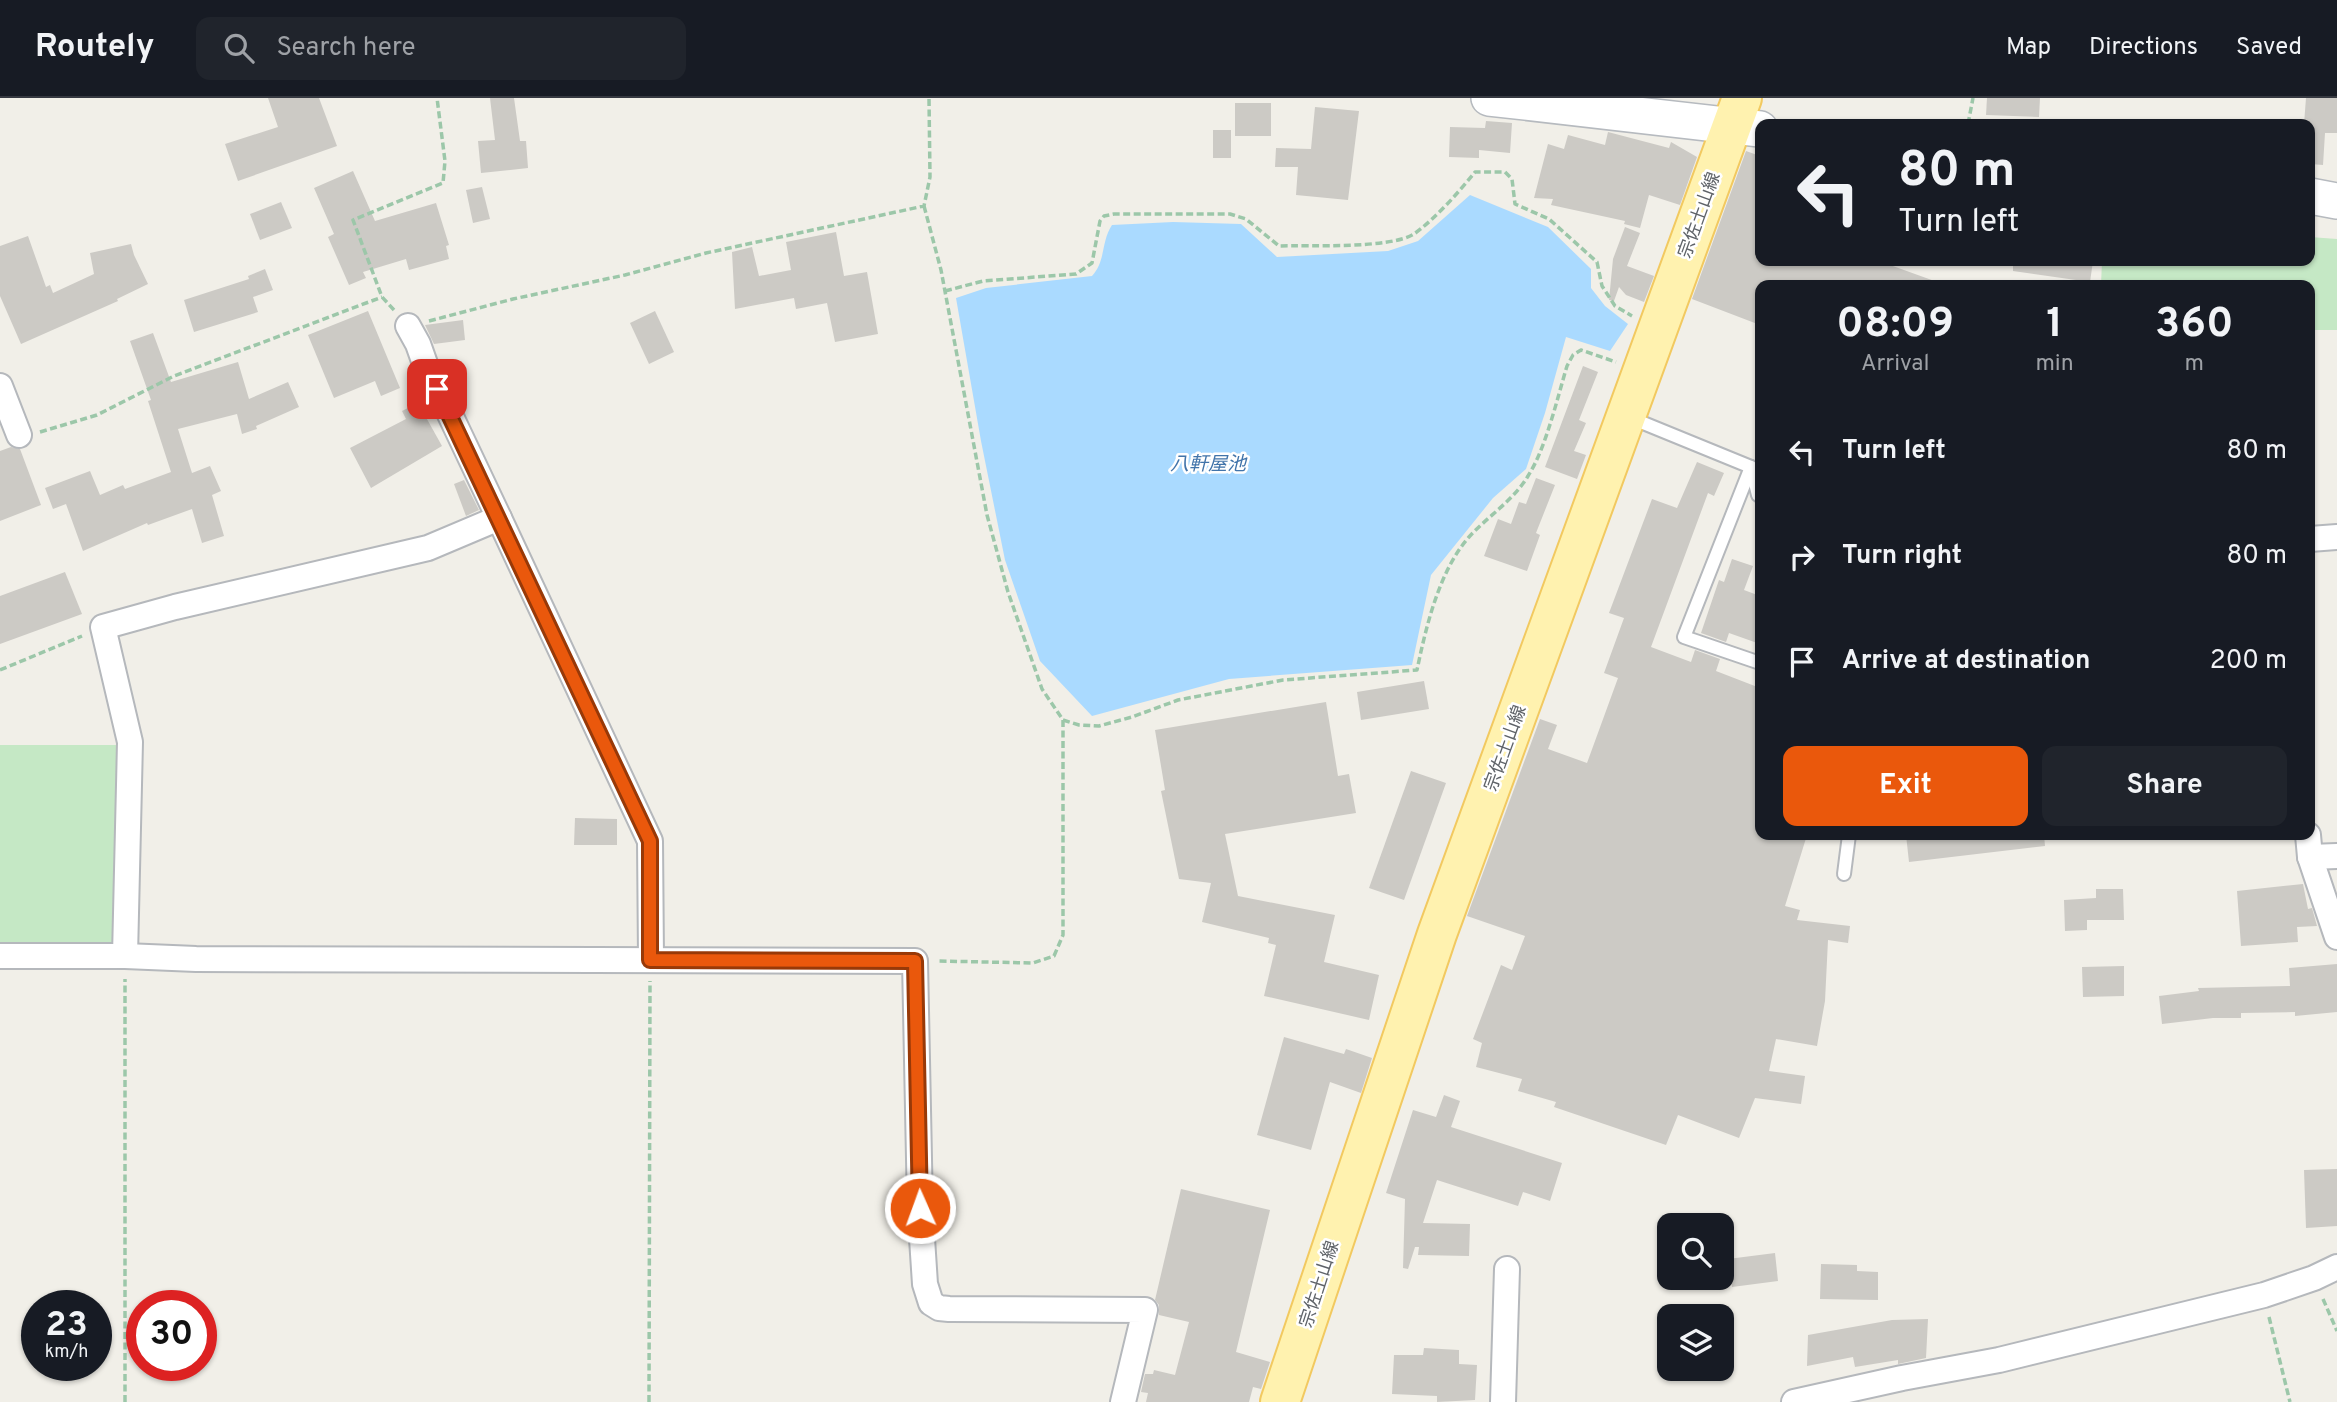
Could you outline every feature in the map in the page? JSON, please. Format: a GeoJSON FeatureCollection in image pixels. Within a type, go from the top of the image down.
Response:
{"type":"FeatureCollection","features":[{"type":"Feature","properties":{"kind":"main road"},"geometry":{"type":"LineString","coordinates":[[1489,98],[1745,118]]}},
{"type":"Feature","properties":{"kind":"main road","name":"宗佐土山線"},"geometry":{"type":"LineString","coordinates":[[1280,1402],[1437,934],[1627,417],[1745,118]]}},
{"type":"Feature","properties":{"kind":"main road"},"geometry":{"type":"LineString","coordinates":[[2315,197],[2337,201]]}},
{"type":"Feature","properties":{"kind":"street"},"geometry":{"type":"LineString","coordinates":[[408,326],[650,841],[650,960]]}},
{"type":"Feature","properties":{"kind":"street"},"geometry":{"type":"LineString","coordinates":[[0,386],[19,435]]}},
{"type":"Feature","properties":{"kind":"street"},"geometry":{"type":"LineString","coordinates":[[125,956],[130,742],[103,627],[175,607],[428,548],[499,519]]}},
{"type":"Feature","properties":{"kind":"street"},"geometry":{"type":"LineString","coordinates":[[2315,539],[2337,537]]}},
{"type":"Feature","properties":{"kind":"street"},"geometry":{"type":"LineString","coordinates":[[2309,846],[2337,856]]}},
{"type":"Feature","properties":{"kind":"street"},"geometry":{"type":"LineString","coordinates":[[2309,846],[2337,937]]}},
{"type":"Feature","properties":{"kind":"street"},"geometry":{"type":"LineString","coordinates":[[0,956],[915,961],[920,1208],[925,1284],[930,1303],[949,1309],[1144,1310],[1123,1402]]}},
{"type":"Feature","properties":{"kind":"street"},"geometry":{"type":"LineString","coordinates":[[1794,1402],[1999,1360],[2264,1295],[2337,1267]]}},
{"type":"Feature","properties":{"kind":"street"},"geometry":{"type":"LineString","coordinates":[[1503,1402],[1507,1269]]}},
{"type":"Feature","properties":{"kind":"lane"},"geometry":{"type":"LineString","coordinates":[[1627,417],[1751,467]]}},
{"type":"Feature","properties":{"kind":"lane"},"geometry":{"type":"LineString","coordinates":[[1751,467],[1755,483]]}},
{"type":"Feature","properties":{"kind":"lane"},"geometry":{"type":"LineString","coordinates":[[1751,467],[1684,637],[1755,661]]}},
{"type":"Feature","properties":{"kind":"lane"},"geometry":{"type":"LineString","coordinates":[[1844,874],[1848,840]]}},
{"type":"Feature","properties":{"kind":"path"},"geometry":{"type":"LineString","coordinates":[[437,98],[445,161],[443,183],[353,220],[382,296],[408,326],[706,253],[924,206]]}},
{"type":"Feature","properties":{"kind":"path"},"geometry":{"type":"LineString","coordinates":[[915,961],[1033,963],[1054,956],[1063,935],[1063,720],[1042,689],[1008,592],[987,515],[945,291],[924,206],[930,177],[929,98]]}},
{"type":"Feature","properties":{"kind":"path"},"geometry":{"type":"LineString","coordinates":[[1969,119],[1973,98]]}},
{"type":"Feature","properties":{"kind":"path"},"geometry":{"type":"LineString","coordinates":[[945,291],[983,281],[1076,274],[1092,263],[1100,221],[1104,216],[1114,214],[1230,214],[1246,219],[1262,229],[1279,246],[1390,242],[1413,234],[1461,191],[1475,172],[1505,172],[1512,179],[1515,204],[1549,219],[1597,262],[1602,286],[1615,306],[1631,315],[1632,323]]}},
{"type":"Feature","properties":{"kind":"path"},"geometry":{"type":"LineString","coordinates":[[19,435],[46,431],[97,415],[174,376],[382,296]]}},
{"type":"Feature","properties":{"kind":"path"},"geometry":{"type":"LineString","coordinates":[[1063,720],[1079,725],[1099,726],[1132,718],[1178,700],[1283,680],[1417,670],[1436,598],[1454,558],[1469,537],[1506,503],[1528,476],[1539,454],[1567,366],[1573,355],[1581,350],[1622,364]]}},
{"type":"Feature","properties":{"kind":"path"},"geometry":{"type":"LineString","coordinates":[[0,670],[103,627]]}},
{"type":"Feature","properties":{"kind":"path"},"geometry":{"type":"LineString","coordinates":[[125,956],[125,1402]]}},
{"type":"Feature","properties":{"kind":"path"},"geometry":{"type":"LineString","coordinates":[[649,1402],[650,960]]}},
{"type":"Feature","properties":{"kind":"path"},"geometry":{"type":"LineString","coordinates":[[2314,1278],[2337,1331]]}},
{"type":"Feature","properties":{"kind":"path"},"geometry":{"type":"LineString","coordinates":[[2264,1295],[2290,1402]]}},
{"type":"Feature","properties":{"kind":"green space"},"geometry":{"type":"Polygon","coordinates":[[[2315,237],[2337,239],[2337,330],[2315,330],[2315,280],[2101,280],[2102,266],[2315,266],[2315,237]]]}},
{"type":"Feature","properties":{"kind":"green space"},"geometry":{"type":"Polygon","coordinates":[[[0,745],[121,745],[119,939],[109,949],[0,947],[0,745]]]}},
{"type":"Feature","properties":{"kind":"water","name":"八軒屋池"},"geometry":{"type":"Polygon","coordinates":[[[1470,195],[1548,227],[1591,269],[1591,288],[1605,306],[1628,324],[1610,351],[1566,337],[1526,469],[1493,498],[1431,575],[1412,665],[1229,679],[1092,716],[1040,661],[1005,560],[956,298],[986,288],[1092,276],[1099,264],[1112,225],[1173,222],[1241,224],[1277,257],[1388,251],[1418,241],[1470,195]]]}},
{"type":"Feature","properties":{"kind":"building"},"geometry":{"type":"Polygon","coordinates":[[[268,98],[319,98],[337,146],[238,181],[225,144],[278,127],[268,98]]]}},
{"type":"Feature","properties":{"kind":"building"},"geometry":{"type":"Polygon","coordinates":[[[490,98],[514,98],[520,141],[526,141],[528,168],[481,173],[478,141],[495,140],[490,98]]]}},
{"type":"Feature","properties":{"kind":"building"},"geometry":{"type":"Polygon","coordinates":[[[1987,98],[2040,98],[2039,117],[1986,115],[1987,98]]]}},
{"type":"Feature","properties":{"kind":"building"},"geometry":{"type":"Polygon","coordinates":[[[2306,98],[2337,98],[2337,133],[2325,133],[2323,165],[2315,164],[2315,119],[2304,119],[2306,98]]]}},
{"type":"Feature","properties":{"kind":"building"},"geometry":{"type":"Polygon","coordinates":[[[1235,103],[1271,103],[1271,136],[1235,136],[1235,103]]]}},
{"type":"Feature","properties":{"kind":"building"},"geometry":{"type":"Polygon","coordinates":[[[1315,107],[1359,111],[1348,200],[1296,195],[1298,167],[1275,167],[1276,148],[1311,149],[1315,107]]]}},
{"type":"Feature","properties":{"kind":"building"},"geometry":{"type":"Polygon","coordinates":[[[1486,121],[1512,123],[1510,153],[1479,150],[1479,158],[1449,157],[1450,127],[1485,128],[1486,121]]]}},
{"type":"Feature","properties":{"kind":"building"},"geometry":{"type":"Polygon","coordinates":[[[1213,130],[1231,130],[1231,158],[1213,158],[1213,130]]]}},
{"type":"Feature","properties":{"kind":"building"},"geometry":{"type":"Polygon","coordinates":[[[1608,132],[1669,148],[1671,142],[1697,157],[1680,205],[1649,195],[1640,228],[1624,224],[1625,221],[1551,205],[1553,199],[1534,198],[1548,144],[1564,149],[1568,135],[1605,145],[1608,132]]]}},
{"type":"Feature","properties":{"kind":"building"},"geometry":{"type":"Polygon","coordinates":[[[1746,151],[1755,154],[1755,266],[1893,266],[1932,280],[1755,280],[1755,323],[1692,299],[1746,151]]]}},
{"type":"Feature","properties":{"kind":"building"},"geometry":{"type":"Polygon","coordinates":[[[353,171],[375,221],[436,203],[449,245],[446,246],[449,259],[409,270],[406,259],[363,272],[366,278],[349,285],[328,237],[334,234],[314,188],[353,171]]]}},
{"type":"Feature","properties":{"kind":"building"},"geometry":{"type":"Polygon","coordinates":[[[482,187],[490,219],[473,223],[466,190],[482,187]]]}},
{"type":"Feature","properties":{"kind":"building"},"geometry":{"type":"Polygon","coordinates":[[[281,202],[292,228],[260,240],[250,214],[281,202]]]}},
{"type":"Feature","properties":{"kind":"building"},"geometry":{"type":"Polygon","coordinates":[[[1625,227],[1640,233],[1627,266],[1654,276],[1644,302],[1626,295],[1619,287],[1614,301],[1609,300],[1613,259],[1625,227]]]}},
{"type":"Feature","properties":{"kind":"building"},"geometry":{"type":"Polygon","coordinates":[[[836,232],[844,276],[867,272],[878,334],[835,342],[827,303],[796,309],[794,298],[735,309],[732,252],[752,247],[759,276],[791,270],[786,242],[836,232]]]}},
{"type":"Feature","properties":{"kind":"building"},"geometry":{"type":"Polygon","coordinates":[[[28,236],[46,287],[50,285],[53,293],[94,274],[90,253],[131,244],[148,284],[117,299],[118,301],[21,344],[0,296],[0,246],[28,236]]]}},
{"type":"Feature","properties":{"kind":"building"},"geometry":{"type":"Polygon","coordinates":[[[2013,266],[2092,266],[2090,280],[2013,271],[2013,266]]]}},
{"type":"Feature","properties":{"kind":"building"},"geometry":{"type":"Polygon","coordinates":[[[265,269],[273,290],[253,297],[258,312],[194,332],[184,300],[249,279],[248,276],[265,269]]]}},
{"type":"Feature","properties":{"kind":"building"},"geometry":{"type":"Polygon","coordinates":[[[368,311],[400,388],[381,396],[375,381],[334,398],[308,335],[368,311]]]}},
{"type":"Feature","properties":{"kind":"building"},"geometry":{"type":"Polygon","coordinates":[[[655,311],[674,352],[649,364],[630,323],[655,311]]]}},
{"type":"Feature","properties":{"kind":"building"},"geometry":{"type":"Polygon","coordinates":[[[463,320],[465,340],[434,344],[425,325],[463,320]]]}},
{"type":"Feature","properties":{"kind":"building"},"geometry":{"type":"Polygon","coordinates":[[[153,333],[171,382],[238,362],[249,399],[288,382],[299,407],[242,434],[237,414],[178,429],[192,473],[210,466],[221,491],[212,495],[224,536],[202,543],[192,509],[148,525],[147,523],[83,551],[66,504],[53,509],[45,488],[90,471],[100,495],[123,485],[125,489],[171,472],[148,401],[151,400],[130,341],[153,333]]]}},
{"type":"Feature","properties":{"kind":"building"},"geometry":{"type":"Polygon","coordinates":[[[1583,366],[1598,372],[1579,420],[1586,423],[1574,451],[1586,455],[1577,479],[1545,467],[1583,366]]]}},
{"type":"Feature","properties":{"kind":"building"},"geometry":{"type":"Polygon","coordinates":[[[418,403],[442,446],[371,488],[350,448],[406,419],[402,411],[418,403]]]}},
{"type":"Feature","properties":{"kind":"building"},"geometry":{"type":"Polygon","coordinates":[[[11,447],[20,449],[41,505],[0,521],[0,451],[11,447]]]}},
{"type":"Feature","properties":{"kind":"building"},"geometry":{"type":"Polygon","coordinates":[[[1697,462],[1724,473],[1714,496],[1708,493],[1651,647],[1691,662],[1695,650],[1720,659],[1716,671],[1755,686],[1755,840],[1805,840],[1785,906],[1800,910],[1797,920],[1850,926],[1848,943],[1828,940],[1825,1001],[1817,1046],[1776,1039],[1769,1071],[1805,1076],[1801,1104],[1755,1098],[1739,1138],[1678,1115],[1666,1145],[1554,1107],[1556,1102],[1518,1091],[1522,1079],[1476,1067],[1482,1043],[1473,1039],[1501,965],[1512,970],[1525,936],[1467,916],[1540,719],[1557,725],[1548,749],[1587,763],[1618,678],[1604,673],[1624,618],[1609,613],[1652,499],[1677,508],[1697,462]]]}},
{"type":"Feature","properties":{"kind":"building"},"geometry":{"type":"Polygon","coordinates":[[[1536,478],[1555,485],[1536,533],[1540,535],[1527,571],[1484,556],[1498,519],[1511,524],[1519,502],[1526,504],[1536,478]]]}},
{"type":"Feature","properties":{"kind":"building"},"geometry":{"type":"Polygon","coordinates":[[[464,480],[479,510],[466,516],[454,484],[464,480]]]}},
{"type":"Feature","properties":{"kind":"building"},"geometry":{"type":"Polygon","coordinates":[[[1732,559],[1753,566],[1744,590],[1755,594],[1755,642],[1729,633],[1726,642],[1701,633],[1719,580],[1724,582],[1732,559]]]}},
{"type":"Feature","properties":{"kind":"building"},"geometry":{"type":"Polygon","coordinates":[[[65,572],[82,614],[0,644],[0,596],[65,572]]]}},
{"type":"Feature","properties":{"kind":"building"},"geometry":{"type":"Polygon","coordinates":[[[1424,681],[1429,709],[1361,720],[1357,692],[1424,681]]]}},
{"type":"Feature","properties":{"kind":"building"},"geometry":{"type":"Polygon","coordinates":[[[1326,702],[1338,776],[1349,774],[1356,813],[1225,834],[1238,896],[1335,915],[1324,962],[1379,975],[1369,1020],[1264,996],[1276,945],[1268,943],[1269,938],[1202,922],[1211,883],[1179,879],[1161,791],[1165,790],[1155,730],[1326,702]]]}},
{"type":"Feature","properties":{"kind":"building"},"geometry":{"type":"Polygon","coordinates":[[[1411,771],[1446,783],[1404,900],[1369,888],[1411,771]]]}},
{"type":"Feature","properties":{"kind":"building"},"geometry":{"type":"Polygon","coordinates":[[[575,818],[617,819],[617,845],[574,845],[575,818]]]}},
{"type":"Feature","properties":{"kind":"building"},"geometry":{"type":"Polygon","coordinates":[[[1907,840],[2044,840],[2045,846],[1909,862],[1907,840]]]}},
{"type":"Feature","properties":{"kind":"building"},"geometry":{"type":"Polygon","coordinates":[[[2303,884],[2308,909],[2312,908],[2317,926],[2297,927],[2298,942],[2241,946],[2237,891],[2303,884]]]}},
{"type":"Feature","properties":{"kind":"building"},"geometry":{"type":"Polygon","coordinates":[[[2096,889],[2123,889],[2124,920],[2087,920],[2087,930],[2065,931],[2064,900],[2096,898],[2096,889]]]}},
{"type":"Feature","properties":{"kind":"building"},"geometry":{"type":"Polygon","coordinates":[[[2337,964],[2337,1012],[2295,1016],[2295,1012],[2241,1013],[2241,1018],[2213,1018],[2162,1024],[2159,996],[2199,991],[2198,988],[2290,986],[2289,968],[2337,964]]]}},
{"type":"Feature","properties":{"kind":"building"},"geometry":{"type":"Polygon","coordinates":[[[2124,966],[2124,996],[2083,997],[2082,967],[2124,966]]]}},
{"type":"Feature","properties":{"kind":"building"},"geometry":{"type":"Polygon","coordinates":[[[1284,1037],[1344,1054],[1346,1049],[1372,1058],[1361,1093],[1330,1082],[1311,1150],[1257,1135],[1284,1037]]]}},
{"type":"Feature","properties":{"kind":"building"},"geometry":{"type":"Polygon","coordinates":[[[1444,1095],[1460,1101],[1451,1127],[1562,1163],[1550,1201],[1523,1192],[1518,1206],[1437,1180],[1423,1223],[1470,1224],[1469,1256],[1418,1255],[1419,1247],[1415,1247],[1408,1269],[1403,1268],[1405,1199],[1386,1193],[1413,1110],[1436,1117],[1444,1095]]]}},
{"type":"Feature","properties":{"kind":"building"},"geometry":{"type":"Polygon","coordinates":[[[2337,1169],[2337,1226],[2306,1228],[2304,1170],[2337,1169]]]}},
{"type":"Feature","properties":{"kind":"building"},"geometry":{"type":"Polygon","coordinates":[[[1181,1189],[1270,1210],[1236,1352],[1270,1362],[1261,1389],[1253,1387],[1249,1402],[1146,1402],[1148,1393],[1141,1392],[1145,1374],[1153,1374],[1154,1370],[1175,1375],[1189,1322],[1159,1315],[1159,1305],[1155,1300],[1181,1189]]]}},
{"type":"Feature","properties":{"kind":"building"},"geometry":{"type":"Polygon","coordinates":[[[1775,1253],[1778,1281],[1734,1287],[1734,1258],[1775,1253]]]}},
{"type":"Feature","properties":{"kind":"building"},"geometry":{"type":"Polygon","coordinates":[[[1821,1264],[1857,1265],[1857,1271],[1878,1272],[1878,1300],[1820,1299],[1821,1264]]]}},
{"type":"Feature","properties":{"kind":"building"},"geometry":{"type":"Polygon","coordinates":[[[1928,1319],[1926,1358],[1898,1364],[1898,1360],[1855,1367],[1853,1357],[1807,1366],[1808,1335],[1892,1320],[1928,1319]]]}},
{"type":"Feature","properties":{"kind":"building"},"geometry":{"type":"Polygon","coordinates":[[[1424,1348],[1459,1350],[1459,1364],[1477,1365],[1475,1400],[1437,1402],[1437,1396],[1392,1394],[1394,1355],[1423,1355],[1424,1348]]]}},
{"type":"Feature","properties":{"kind":"route"},"geometry":{"type":"LineString","coordinates":[[437,389],[650,841],[650,960],[915,961],[920,1208]]}}]}
